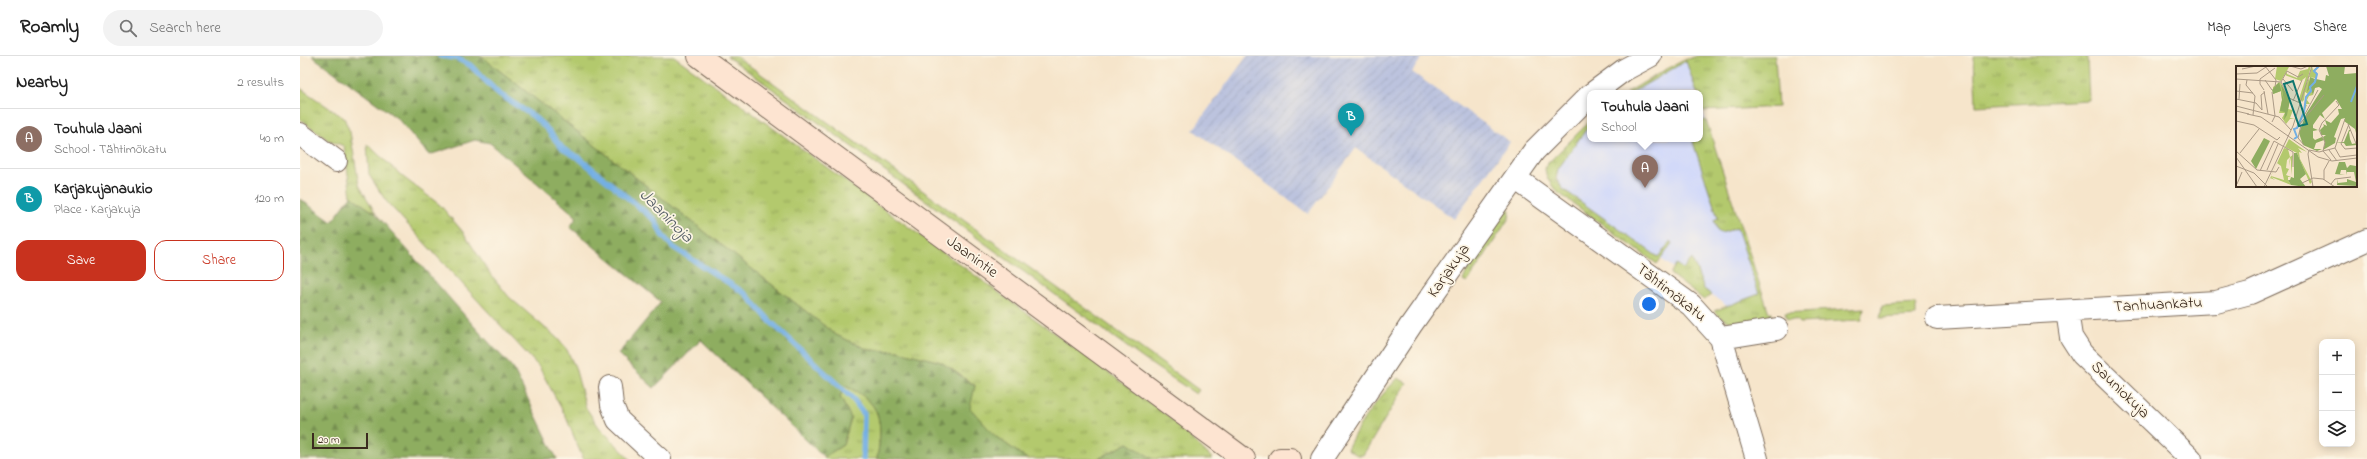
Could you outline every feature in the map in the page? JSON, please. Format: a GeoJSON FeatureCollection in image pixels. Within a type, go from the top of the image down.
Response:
{"type":"FeatureCollection","features":[{"type":"Feature","properties":{"kind":"main road","name":"Jaanintie"},"geometry":{"type":"LineString","coordinates":[[700,56],[1244,459]]}},
{"type":"Feature","properties":{"kind":"main road"},"geometry":{"type":"LineString","coordinates":[[1280,459],[1290,459]]}},
{"type":"Feature","properties":{"kind":"street"},"geometry":{"type":"LineString","coordinates":[[1597,90],[1624,70],[1650,56]]}},
{"type":"Feature","properties":{"kind":"street","name":"Karjakuja"},"geometry":{"type":"LineString","coordinates":[[1322,459],[1411,325],[1534,151],[1587,98]]}},
{"type":"Feature","properties":{"kind":"street"},"geometry":{"type":"LineString","coordinates":[[300,134],[336,161]]}},
{"type":"Feature","properties":{"kind":"street","name":"Tähtimökatu"},"geometry":{"type":"LineString","coordinates":[[1515,178],[1691,305],[1721,338],[1757,459]]}},
{"type":"Feature","properties":{"kind":"street","name":"Tanhuankatu"},"geometry":{"type":"LineString","coordinates":[[1937,318],[2200,303],[2232,299],[2265,287],[2364,245]]}},
{"type":"Feature","properties":{"kind":"street","name":"Sauniokuja"},"geometry":{"type":"LineString","coordinates":[[2067,311],[2071,337],[2082,354],[2191,459]]}},
{"type":"Feature","properties":{"kind":"street"},"geometry":{"type":"LineString","coordinates":[[1721,338],[1777,329]]}},
{"type":"Feature","properties":{"kind":"street"},"geometry":{"type":"LineString","coordinates":[[610,387],[612,405],[618,420],[660,459]]}},
{"type":"Feature","properties":{"kind":"shaded area"},"geometry":{"type":"Polygon","coordinates":[[[1247,56],[1423,56],[1412,72],[1510,142],[1454,219],[1356,148],[1308,214],[1193,130],[1247,56]]]}},
{"type":"Feature","properties":{"kind":"shaded area"},"geometry":{"type":"Polygon","coordinates":[[[1686,61],[1696,90],[1636,90],[1686,61]]]}},
{"type":"Feature","properties":{"kind":"shaded area"},"geometry":{"type":"Polygon","coordinates":[[[1703,112],[1769,314],[1734,311],[1563,189],[1557,182],[1558,169],[1587,128],[1587,142],[1703,142],[1703,112]]]}},
{"type":"Feature","properties":{"kind":"green space"},"geometry":{"type":"Polygon","coordinates":[[[312,56],[481,56],[836,335],[869,350],[898,351],[941,362],[975,386],[970,408],[995,436],[1027,459],[877,459],[880,435],[878,415],[867,399],[858,392],[845,386],[840,397],[851,418],[843,445],[824,457],[701,340],[654,388],[618,354],[661,302],[570,227],[577,217],[490,143],[475,140],[429,155],[398,119],[312,56]]]}},
{"type":"Feature","properties":{"kind":"green space"},"geometry":{"type":"Polygon","coordinates":[[[481,56],[674,56],[1168,416],[1213,459],[1153,459],[1128,443],[1098,459],[1027,459],[995,436],[969,408],[975,385],[941,362],[898,351],[869,350],[836,335],[481,56]]]}},
{"type":"Feature","properties":{"kind":"green space"},"geometry":{"type":"Polygon","coordinates":[[[727,56],[736,56],[1199,390],[1196,394],[1145,360],[727,56]]]}},
{"type":"Feature","properties":{"kind":"green space"},"geometry":{"type":"Polygon","coordinates":[[[1698,56],[1775,56],[1778,107],[1703,111],[1703,90],[1696,90],[1686,61],[1636,90],[1631,90],[1684,60],[1698,56]]]}},
{"type":"Feature","properties":{"kind":"green space"},"geometry":{"type":"Polygon","coordinates":[[[1974,56],[2087,56],[2089,100],[1976,106],[1974,56]]]}},
{"type":"Feature","properties":{"kind":"green space"},"geometry":{"type":"Polygon","coordinates":[[[300,88],[344,118],[350,132],[359,185],[376,214],[351,196],[344,146],[328,140],[300,119],[300,88]]]}},
{"type":"Feature","properties":{"kind":"green space"},"geometry":{"type":"Polygon","coordinates":[[[1703,120],[1706,120],[1769,313],[1772,313],[1770,320],[1747,323],[1727,321],[1714,311],[1759,294],[1737,228],[1721,233],[1718,232],[1714,220],[1718,218],[1693,142],[1703,142],[1703,120]]]}},
{"type":"Feature","properties":{"kind":"green space"},"geometry":{"type":"Polygon","coordinates":[[[1587,124],[1587,128],[1558,169],[1556,179],[1563,189],[1658,257],[1671,241],[1673,243],[1657,264],[1556,191],[1547,178],[1545,169],[1547,164],[1587,124]]]}},
{"type":"Feature","properties":{"kind":"green space"},"geometry":{"type":"Polygon","coordinates":[[[367,144],[403,177],[440,205],[463,232],[489,272],[509,297],[557,338],[567,350],[575,367],[586,408],[599,427],[630,459],[583,459],[566,417],[539,367],[386,201],[369,175],[367,144]]]}},
{"type":"Feature","properties":{"kind":"green space"},"geometry":{"type":"Polygon","coordinates":[[[351,196],[376,214],[480,333],[513,368],[557,459],[300,459],[300,199],[332,222],[351,196]]]}},
{"type":"Feature","properties":{"kind":"green space"},"geometry":{"type":"Polygon","coordinates":[[[1506,206],[1510,211],[1509,218],[1467,283],[1463,281],[1474,251],[1506,206]]]}},
{"type":"Feature","properties":{"kind":"green space"},"geometry":{"type":"Polygon","coordinates":[[[1692,259],[1704,289],[1712,295],[1704,300],[1670,274],[1676,264],[1683,269],[1692,259]]]}},
{"type":"Feature","properties":{"kind":"green space"},"geometry":{"type":"Polygon","coordinates":[[[1916,304],[1916,316],[1880,318],[1882,306],[1916,304]]]}},
{"type":"Feature","properties":{"kind":"green space"},"geometry":{"type":"Polygon","coordinates":[[[1864,308],[1862,320],[1799,323],[1797,320],[1787,319],[1785,313],[1864,308]]]}},
{"type":"Feature","properties":{"kind":"green space"},"geometry":{"type":"Polygon","coordinates":[[[1398,378],[1407,383],[1363,455],[1357,455],[1347,449],[1358,428],[1370,411],[1382,395],[1398,378]]]}},
{"type":"Feature","properties":{"kind":"green space"},"geometry":{"type":"Polygon","coordinates":[[[845,386],[858,392],[867,399],[878,415],[880,434],[877,459],[825,459],[824,457],[843,445],[851,418],[840,397],[845,386]]]}},
{"type":"Feature","properties":{"kind":"green space"},"geometry":{"type":"Polygon","coordinates":[[[1128,443],[1153,459],[1098,459],[1128,443]]]}},
{"type":"Feature","properties":{"kind":"waterway","name":"Jaaninoja"},"geometry":{"type":"LineString","coordinates":[[440,56],[456,58],[470,65],[498,93],[533,116],[546,128],[563,149],[579,158],[655,220],[662,235],[673,247],[746,294],[770,321],[853,399],[864,414],[863,459]]}},
{"type":"Feature","properties":{"kind":"place","name":"Karjakujanaukio"},"geometry":{"type":"Point","coordinates":[1351,136]}},
{"type":"Feature","properties":{"kind":"place","name":"Touhula Jaani"},"geometry":{"type":"Point","coordinates":[1645,188]}}]}
